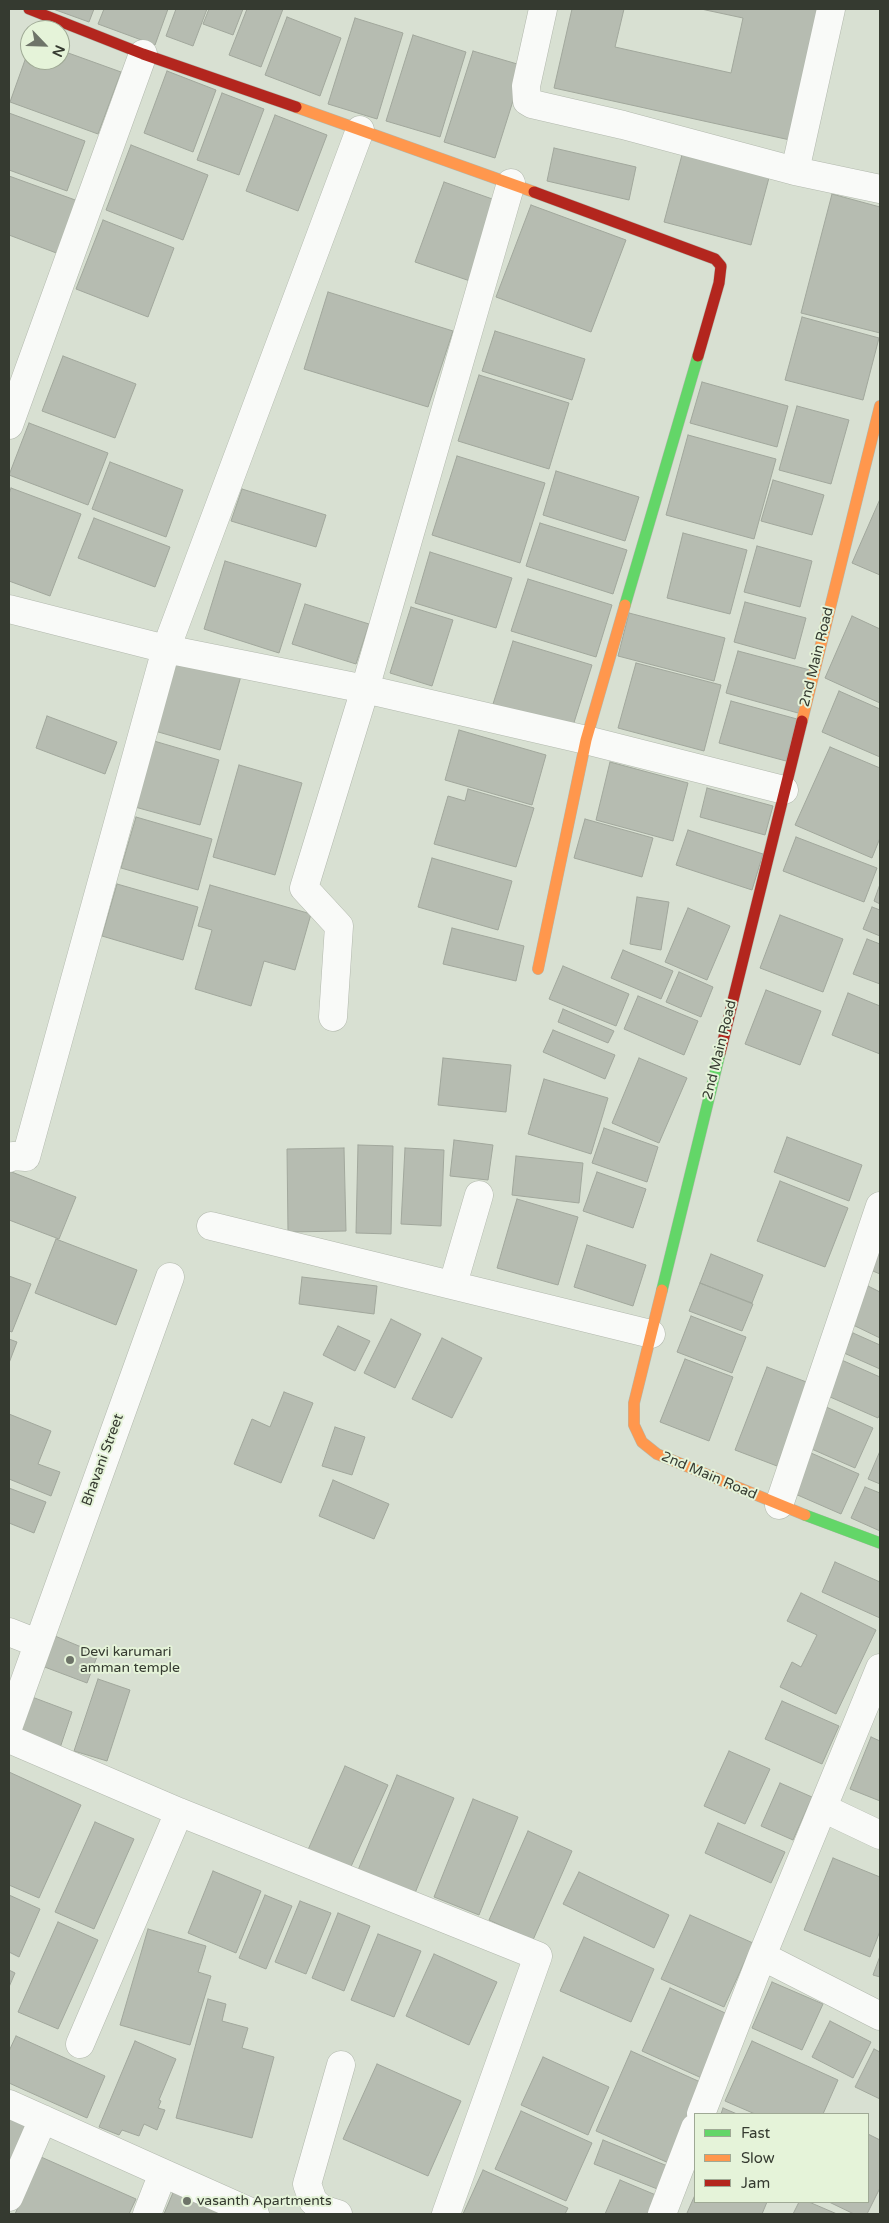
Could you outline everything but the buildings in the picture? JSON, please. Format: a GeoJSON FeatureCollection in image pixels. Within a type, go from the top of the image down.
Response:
{"type":"FeatureCollection","features":[{"type":"Feature","properties":{"kind":"street"},"geometry":{"type":"LineString","coordinates":[[29,9],[143,54],[511,184],[715,259],[721,266],[719,283],[586,740],[538,970]]}},
{"type":"Feature","properties":{"kind":"street"},"geometry":{"type":"LineString","coordinates":[[543,9],[526,86],[527,101],[543,107],[623,125],[795,171],[880,189]]}},
{"type":"Feature","properties":{"kind":"street"},"geometry":{"type":"LineString","coordinates":[[795,171],[831,9]]}},
{"type":"Feature","properties":{"kind":"street"},"geometry":{"type":"LineString","coordinates":[[9,426],[143,54]]}},
{"type":"Feature","properties":{"kind":"street"},"geometry":{"type":"LineString","coordinates":[[9,1158],[13,1156],[26,1157],[166,649],[360,130]]}},
{"type":"Feature","properties":{"kind":"street"},"geometry":{"type":"LineString","coordinates":[[333,1017],[339,926],[304,888],[365,689],[511,184]]}},
{"type":"Feature","properties":{"kind":"street","name":"2nd Main Road"},"geometry":{"type":"LineString","coordinates":[[880,406],[634,1404],[634,1424],[642,1442],[657,1454],[779,1505],[880,1543]]}},
{"type":"Feature","properties":{"kind":"street"},"geometry":{"type":"LineString","coordinates":[[9,609],[166,649],[365,689],[586,740],[784,790]]}},
{"type":"Feature","properties":{"kind":"street"},"geometry":{"type":"LineString","coordinates":[[452,1284],[479,1195]]}},
{"type":"Feature","properties":{"kind":"street"},"geometry":{"type":"LineString","coordinates":[[779,1505],[880,1206]]}},
{"type":"Feature","properties":{"kind":"street"},"geometry":{"type":"LineString","coordinates":[[211,1226],[651,1334]]}},
{"type":"Feature","properties":{"kind":"street","name":"Bhavani Street"},"geometry":{"type":"LineString","coordinates":[[9,1725],[170,1277]]}},
{"type":"Feature","properties":{"kind":"street"},"geometry":{"type":"LineString","coordinates":[[9,1632],[37,1643]]}},
{"type":"Feature","properties":{"kind":"street"},"geometry":{"type":"LineString","coordinates":[[701,2113],[762,1956],[880,1668]]}},
{"type":"Feature","properties":{"kind":"street"},"geometry":{"type":"LineString","coordinates":[[9,1739],[180,1812],[538,1956],[446,2214]]}},
{"type":"Feature","properties":{"kind":"street"},"geometry":{"type":"LineString","coordinates":[[823,1808],[880,1835]]}},
{"type":"Feature","properties":{"kind":"street"},"geometry":{"type":"LineString","coordinates":[[80,2044],[180,1812]]}},
{"type":"Feature","properties":{"kind":"street"},"geometry":{"type":"LineString","coordinates":[[762,1956],[880,2016]]}},
{"type":"Feature","properties":{"kind":"street"},"geometry":{"type":"LineString","coordinates":[[338,2214],[322,2209],[313,2201],[307,2184],[341,2065]]}},
{"type":"Feature","properties":{"kind":"street"},"geometry":{"type":"LineString","coordinates":[[9,2104],[255,2214]]}},
{"type":"Feature","properties":{"kind":"street"},"geometry":{"type":"LineString","coordinates":[[9,2197],[43,2119]]}},
{"type":"Feature","properties":{"kind":"street"},"geometry":{"type":"LineString","coordinates":[[662,2214],[694,2131]]}},
{"type":"Feature","properties":{"kind":"street"},"geometry":{"type":"LineString","coordinates":[[147,2214],[163,2173]]}},
{"type":"Feature","properties":{"kind":"traffic: fast"},"geometry":{"type":"LineString","coordinates":[[625,605],[698,356]]}},
{"type":"Feature","properties":{"kind":"traffic: fast"},"geometry":{"type":"LineString","coordinates":[[662,1290],[720,1053]]}},
{"type":"Feature","properties":{"kind":"traffic: fast"},"geometry":{"type":"LineString","coordinates":[[805,1515],[880,1543]]}},
{"type":"Feature","properties":{"kind":"traffic: slow"},"geometry":{"type":"LineString","coordinates":[[296,107],[534,192]]}},
{"type":"Feature","properties":{"kind":"traffic: slow"},"geometry":{"type":"LineString","coordinates":[[802,721],[880,406]]}},
{"type":"Feature","properties":{"kind":"traffic: slow"},"geometry":{"type":"LineString","coordinates":[[538,969],[586,740],[625,605]]}},
{"type":"Feature","properties":{"kind":"traffic: slow"},"geometry":{"type":"LineString","coordinates":[[662,1290],[634,1403],[634,1425],[642,1442],[657,1454],[805,1515]]}},
{"type":"Feature","properties":{"kind":"traffic: jam"},"geometry":{"type":"LineString","coordinates":[[29,9],[143,54],[296,107]]}},
{"type":"Feature","properties":{"kind":"traffic: jam"},"geometry":{"type":"LineString","coordinates":[[534,192],[715,259],[721,266],[719,283],[698,356]]}},
{"type":"Feature","properties":{"kind":"traffic: jam"},"geometry":{"type":"LineString","coordinates":[[720,1053],[802,721]]}},
{"type":"Feature","properties":{"kind":"place","name":"Devi karumari amman temple"},"geometry":{"type":"Point","coordinates":[70,1660]}},
{"type":"Feature","properties":{"kind":"place","name":"vasanth Apartments"},"geometry":{"type":"Point","coordinates":[187,2201]}}]}
